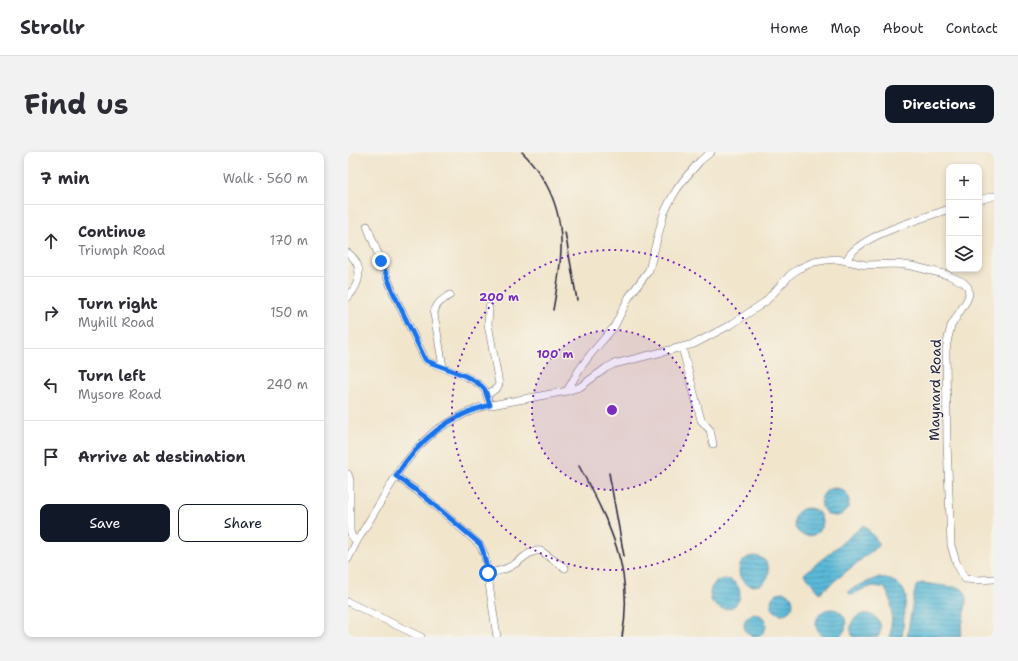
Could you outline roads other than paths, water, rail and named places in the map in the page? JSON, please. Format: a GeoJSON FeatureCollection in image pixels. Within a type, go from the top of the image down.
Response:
{"type":"FeatureCollection","features":[{"type":"Feature","properties":{"kind":"street"},"geometry":{"type":"LineString","coordinates":[[567,391],[590,355],[614,327],[628,297],[648,270],[664,213],[670,199],[700,160],[711,152]]}},
{"type":"Feature","properties":{"kind":"street"},"geometry":{"type":"LineString","coordinates":[[982,199],[994,196]]}},
{"type":"Feature","properties":{"kind":"street"},"geometry":{"type":"LineString","coordinates":[[846,261],[854,250],[883,232],[946,210]]}},
{"type":"Feature","properties":{"kind":"street"},"geometry":{"type":"LineString","coordinates":[[367,226],[393,292],[423,356],[427,361],[477,383],[487,395],[490,405]]}},
{"type":"Feature","properties":{"kind":"street"},"geometry":{"type":"LineString","coordinates":[[348,253],[356,260],[359,270],[355,286],[348,297]]}},
{"type":"Feature","properties":{"kind":"street","name":"Maynard Road"},"geometry":{"type":"LineString","coordinates":[[348,559],[356,541],[396,476],[409,457],[436,430],[464,414],[481,407],[567,391],[580,387],[614,364],[694,344],[732,324],[765,302],[791,274],[800,268],[814,262],[838,259],[866,265],[896,264],[912,266],[948,275],[963,282],[968,287],[967,300],[953,321],[949,330],[946,350],[951,546],[956,562],[965,579],[994,579]]}},
{"type":"Feature","properties":{"kind":"street"},"geometry":{"type":"LineString","coordinates":[[443,367],[434,310],[439,303],[450,295]]}},
{"type":"Feature","properties":{"kind":"street"},"geometry":{"type":"LineString","coordinates":[[487,395],[497,388],[499,384],[488,324],[489,307]]}},
{"type":"Feature","properties":{"kind":"street"},"geometry":{"type":"LineString","coordinates":[[682,347],[701,420],[710,430],[713,444]]}},
{"type":"Feature","properties":{"kind":"street"},"geometry":{"type":"LineString","coordinates":[[348,474],[350,480],[349,519],[351,534],[356,541]]}},
{"type":"Feature","properties":{"kind":"street"},"geometry":{"type":"LineString","coordinates":[[396,476],[424,496],[480,544],[488,573],[497,637]]}},
{"type":"Feature","properties":{"kind":"street"},"geometry":{"type":"LineString","coordinates":[[488,573],[507,568],[532,552],[538,551],[541,551],[565,568]]}},
{"type":"Feature","properties":{"kind":"street"},"geometry":{"type":"LineString","coordinates":[[348,602],[421,637]]}},
{"type":"Feature","properties":{"kind":"water"},"geometry":{"type":"Polygon","coordinates":[[[835,488],[845,492],[849,502],[845,512],[835,516],[825,512],[821,502],[825,492],[835,488]]]}},
{"type":"Feature","properties":{"kind":"water"},"geometry":{"type":"Polygon","coordinates":[[[808,508],[818,512],[822,522],[818,532],[808,536],[798,532],[794,522],[798,512],[808,508]]]}},
{"type":"Feature","properties":{"kind":"water"},"geometry":{"type":"Polygon","coordinates":[[[864,525],[880,544],[820,593],[804,574],[864,525]]]}},
{"type":"Feature","properties":{"kind":"water"},"geometry":{"type":"Polygon","coordinates":[[[754,556],[765,560],[769,571],[765,582],[754,586],[743,582],[739,571],[743,560],[754,556]]]}},
{"type":"Feature","properties":{"kind":"water"},"geometry":{"type":"Polygon","coordinates":[[[879,577],[886,578],[897,583],[903,589],[906,597],[902,637],[890,637],[892,615],[891,601],[885,588],[874,586],[861,590],[852,595],[848,592],[851,589],[879,577]]]}},
{"type":"Feature","properties":{"kind":"water"},"geometry":{"type":"Polygon","coordinates":[[[725,579],[736,583],[740,594],[736,605],[725,609],[714,605],[710,594],[714,583],[725,579]]]}},
{"type":"Feature","properties":{"kind":"water"},"geometry":{"type":"Polygon","coordinates":[[[922,583],[961,588],[965,592],[967,598],[960,637],[907,637],[916,586],[922,583]]]}},
{"type":"Feature","properties":{"kind":"water"},"geometry":{"type":"Polygon","coordinates":[[[778,592],[786,592],[793,599],[793,607],[786,614],[778,614],[771,607],[771,599],[778,592]]]}},
{"type":"Feature","properties":{"kind":"water"},"geometry":{"type":"Polygon","coordinates":[[[831,609],[837,610],[845,618],[845,630],[837,638],[831,639],[825,638],[817,630],[816,624],[817,618],[825,610],[831,609]]]}},
{"type":"Feature","properties":{"kind":"water"},"geometry":{"type":"Polygon","coordinates":[[[755,614],[763,617],[766,625],[763,633],[755,636],[747,633],[744,625],[747,617],[755,614]]]}},
{"type":"Feature","properties":{"kind":"water"},"geometry":{"type":"Polygon","coordinates":[[[863,614],[872,615],[880,624],[881,628],[878,637],[853,637],[851,630],[852,623],[856,617],[863,614]]]}},
{"type":"Feature","properties":{"kind":"railway"},"geometry":{"type":"LineString","coordinates":[[522,152],[529,159],[546,184],[558,215],[561,246],[559,277],[553,310]]}},
{"type":"Feature","properties":{"kind":"railway"},"geometry":{"type":"LineString","coordinates":[[565,232],[577,300]]}},
{"type":"Feature","properties":{"kind":"railway"},"geometry":{"type":"LineString","coordinates":[[579,466],[600,507],[617,548],[625,590],[625,613],[622,637]]}},
{"type":"Feature","properties":{"kind":"railway"},"geometry":{"type":"LineString","coordinates":[[609,473],[624,556]]}}]}
